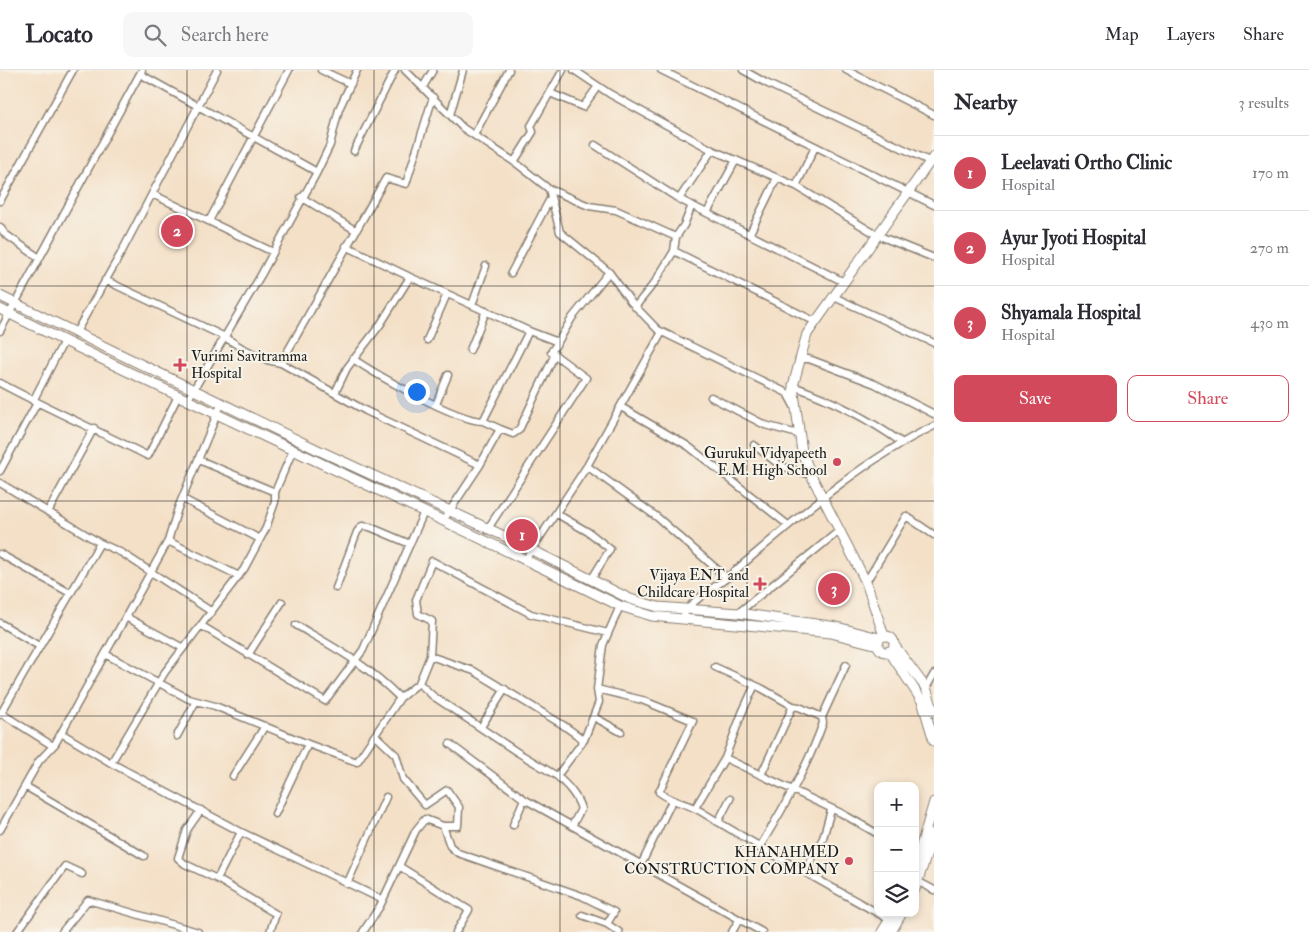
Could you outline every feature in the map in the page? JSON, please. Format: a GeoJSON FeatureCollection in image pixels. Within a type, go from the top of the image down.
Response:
{"type":"FeatureCollection","features":[{"type":"Feature","properties":{"kind":"main road"},"geometry":{"type":"LineString","coordinates":[[891,648],[881,650],[866,582],[811,475],[798,434],[793,386],[807,334],[932,159]]}},
{"type":"Feature","properties":{"kind":"main road"},"geometry":{"type":"LineString","coordinates":[[0,296],[75,334],[532,550],[591,580],[638,607]]}},
{"type":"Feature","properties":{"kind":"main road"},"geometry":{"type":"LineString","coordinates":[[4,311],[216,415],[620,606],[880,640],[891,638],[891,648],[922,701],[934,741]]}},
{"type":"Feature","properties":{"kind":"main road"},"geometry":{"type":"LineString","coordinates":[[683,614],[738,613],[837,627],[880,640]]}},
{"type":"Feature","properties":{"kind":"main road"},"geometry":{"type":"LineString","coordinates":[[891,648],[926,688],[934,712]]}},
{"type":"Feature","properties":{"kind":"main road"},"geometry":{"type":"LineString","coordinates":[[919,850],[934,802]]}},
{"type":"Feature","properties":{"kind":"main road"},"geometry":{"type":"LineString","coordinates":[[919,879],[934,835]]}},
{"type":"Feature","properties":{"kind":"main road"},"geometry":{"type":"LineString","coordinates":[[882,932],[892,917]]}},
{"type":"Feature","properties":{"kind":"main road"},"geometry":{"type":"LineString","coordinates":[[891,932],[900,917]]}},
{"type":"Feature","properties":{"kind":"street"},"geometry":{"type":"LineString","coordinates":[[0,201],[73,70]]}},
{"type":"Feature","properties":{"kind":"street"},"geometry":{"type":"LineString","coordinates":[[75,334],[217,70]]}},
{"type":"Feature","properties":{"kind":"street"},"geometry":{"type":"LineString","coordinates":[[209,221],[289,70]]}},
{"type":"Feature","properties":{"kind":"street"},"geometry":{"type":"LineString","coordinates":[[321,70],[351,84]]}},
{"type":"Feature","properties":{"kind":"street"},"geometry":{"type":"LineString","coordinates":[[187,400],[274,252],[301,197],[317,172],[330,145],[339,109],[357,70]]}},
{"type":"Feature","properties":{"kind":"street"},"geometry":{"type":"LineString","coordinates":[[354,151],[395,70]]}},
{"type":"Feature","properties":{"kind":"street"},"geometry":{"type":"LineString","coordinates":[[405,70],[463,128],[514,162],[549,189],[589,206],[616,210],[676,237]]}},
{"type":"Feature","properties":{"kind":"street"},"geometry":{"type":"LineString","coordinates":[[423,87],[434,70]]}},
{"type":"Feature","properties":{"kind":"street"},"geometry":{"type":"LineString","coordinates":[[450,115],[463,70]]}},
{"type":"Feature","properties":{"kind":"street"},"geometry":{"type":"LineString","coordinates":[[474,135],[509,70]]}},
{"type":"Feature","properties":{"kind":"street"},"geometry":{"type":"LineString","coordinates":[[514,162],[533,132],[531,126],[563,70]]}},
{"type":"Feature","properties":{"kind":"street"},"geometry":{"type":"LineString","coordinates":[[574,70],[598,86],[712,150],[796,186],[877,235],[934,258]]}},
{"type":"Feature","properties":{"kind":"street"},"geometry":{"type":"LineString","coordinates":[[661,70],[934,206]]}},
{"type":"Feature","properties":{"kind":"street"},"geometry":{"type":"LineString","coordinates":[[743,70],[766,83],[932,159]]}},
{"type":"Feature","properties":{"kind":"street"},"geometry":{"type":"LineString","coordinates":[[846,70],[934,115]]}},
{"type":"Feature","properties":{"kind":"street"},"geometry":{"type":"LineString","coordinates":[[0,331],[4,311],[14,303],[141,72],[317,172]]}},
{"type":"Feature","properties":{"kind":"street"},"geometry":{"type":"LineString","coordinates":[[550,93],[583,107],[598,86]]}},
{"type":"Feature","properties":{"kind":"street"},"geometry":{"type":"LineString","coordinates":[[281,363],[386,178],[406,184],[433,97]]}},
{"type":"Feature","properties":{"kind":"street"},"geometry":{"type":"LineString","coordinates":[[595,145],[679,199],[750,233],[844,282]]}},
{"type":"Feature","properties":{"kind":"street"},"geometry":{"type":"LineString","coordinates":[[796,186],[815,147]]}},
{"type":"Feature","properties":{"kind":"street"},"geometry":{"type":"LineString","coordinates":[[679,199],[712,150]]}},
{"type":"Feature","properties":{"kind":"street"},"geometry":{"type":"LineString","coordinates":[[708,212],[736,160]]}},
{"type":"Feature","properties":{"kind":"street"},"geometry":{"type":"LineString","coordinates":[[750,233],[777,178]]}},
{"type":"Feature","properties":{"kind":"street"},"geometry":{"type":"LineString","coordinates":[[549,189],[560,232],[609,272],[636,307],[662,332],[787,393],[794,407]]}},
{"type":"Feature","properties":{"kind":"street"},"geometry":{"type":"LineString","coordinates":[[152,194],[274,252]]}},
{"type":"Feature","properties":{"kind":"street"},"geometry":{"type":"LineString","coordinates":[[301,197],[355,230]]}},
{"type":"Feature","properties":{"kind":"street"},"geometry":{"type":"LineString","coordinates":[[511,273],[551,198]]}},
{"type":"Feature","properties":{"kind":"street"},"geometry":{"type":"LineString","coordinates":[[636,307],[674,251],[676,237],[684,225],[692,205]]}},
{"type":"Feature","properties":{"kind":"street"},"geometry":{"type":"LineString","coordinates":[[0,227],[5,234],[38,257]]}},
{"type":"Feature","properties":{"kind":"street"},"geometry":{"type":"LineString","coordinates":[[346,246],[446,294],[558,342]]}},
{"type":"Feature","properties":{"kind":"street"},"geometry":{"type":"LineString","coordinates":[[674,251],[816,322]]}},
{"type":"Feature","properties":{"kind":"street"},"geometry":{"type":"LineString","coordinates":[[472,305],[486,266]]}},
{"type":"Feature","properties":{"kind":"street"},"geometry":{"type":"LineString","coordinates":[[487,530],[586,378],[552,352],[572,318],[609,272]]}},
{"type":"Feature","properties":{"kind":"street"},"geometry":{"type":"LineString","coordinates":[[335,393],[353,359],[380,325],[410,277]]}},
{"type":"Feature","properties":{"kind":"street"},"geometry":{"type":"LineString","coordinates":[[105,280],[224,336],[242,348],[267,360],[281,363],[366,411],[480,465]]}},
{"type":"Feature","properties":{"kind":"street"},"geometry":{"type":"LineString","coordinates":[[428,340],[446,294]]}},
{"type":"Feature","properties":{"kind":"street"},"geometry":{"type":"LineString","coordinates":[[834,297],[934,343]]}},
{"type":"Feature","properties":{"kind":"street"},"geometry":{"type":"LineString","coordinates":[[470,350],[486,311]]}},
{"type":"Feature","properties":{"kind":"street"},"geometry":{"type":"LineString","coordinates":[[483,421],[529,331]]}},
{"type":"Feature","properties":{"kind":"street"},"geometry":{"type":"LineString","coordinates":[[525,560],[587,466],[662,332]]}},
{"type":"Feature","properties":{"kind":"street"},"geometry":{"type":"LineString","coordinates":[[0,471],[64,341]]}},
{"type":"Feature","properties":{"kind":"street"},"geometry":{"type":"LineString","coordinates":[[353,359],[376,374],[436,404],[513,434],[519,430],[555,354]]}},
{"type":"Feature","properties":{"kind":"street"},"geometry":{"type":"LineString","coordinates":[[799,359],[809,359],[875,384],[934,414]]}},
{"type":"Feature","properties":{"kind":"street"},"geometry":{"type":"LineString","coordinates":[[436,404],[448,375]]}},
{"type":"Feature","properties":{"kind":"street"},"geometry":{"type":"LineString","coordinates":[[0,383],[35,402],[94,428],[148,456],[178,396]]}},
{"type":"Feature","properties":{"kind":"street"},"geometry":{"type":"LineString","coordinates":[[793,386],[832,400],[876,424],[901,442]]}},
{"type":"Feature","properties":{"kind":"street"},"geometry":{"type":"LineString","coordinates":[[711,397],[765,425],[798,434]]}},
{"type":"Feature","properties":{"kind":"street"},"geometry":{"type":"LineString","coordinates":[[0,830],[39,761],[53,746],[61,733],[152,572],[168,541],[222,402]]}},
{"type":"Feature","properties":{"kind":"street"},"geometry":{"type":"LineString","coordinates":[[621,407],[688,446],[788,525]]}},
{"type":"Feature","properties":{"kind":"street"},"geometry":{"type":"LineString","coordinates":[[683,614],[823,497],[901,442],[934,426]]}},
{"type":"Feature","properties":{"kind":"street"},"geometry":{"type":"LineString","coordinates":[[48,512],[94,428]]}},
{"type":"Feature","properties":{"kind":"street"},"geometry":{"type":"LineString","coordinates":[[443,521],[480,465],[500,429]]}},
{"type":"Feature","properties":{"kind":"street"},"geometry":{"type":"LineString","coordinates":[[754,446],[781,466],[811,475]]}},
{"type":"Feature","properties":{"kind":"street"},"geometry":{"type":"LineString","coordinates":[[111,763],[158,684],[183,648],[239,576],[260,539],[275,502],[275,492],[293,450]]}},
{"type":"Feature","properties":{"kind":"street"},"geometry":{"type":"LineString","coordinates":[[199,460],[275,492]]}},
{"type":"Feature","properties":{"kind":"street"},"geometry":{"type":"LineString","coordinates":[[587,466],[657,517],[727,578]]}},
{"type":"Feature","properties":{"kind":"street"},"geometry":{"type":"LineString","coordinates":[[0,483],[100,543],[122,553],[212,612]]}},
{"type":"Feature","properties":{"kind":"street"},"geometry":{"type":"LineString","coordinates":[[183,499],[260,539]]}},
{"type":"Feature","properties":{"kind":"street"},"geometry":{"type":"LineString","coordinates":[[202,626],[325,701],[357,660],[424,512]]}},
{"type":"Feature","properties":{"kind":"street"},"geometry":{"type":"LineString","coordinates":[[557,514],[590,533],[610,549],[591,580]]}},
{"type":"Feature","properties":{"kind":"street"},"geometry":{"type":"LineString","coordinates":[[866,582],[906,516],[934,535]]}},
{"type":"Feature","properties":{"kind":"street"},"geometry":{"type":"LineString","coordinates":[[336,588],[357,532],[362,526],[370,527],[410,544]]}},
{"type":"Feature","properties":{"kind":"street"},"geometry":{"type":"LineString","coordinates":[[738,613],[840,530]]}},
{"type":"Feature","properties":{"kind":"street"},"geometry":{"type":"LineString","coordinates":[[168,541],[239,576]]}},
{"type":"Feature","properties":{"kind":"street"},"geometry":{"type":"LineString","coordinates":[[53,746],[0,714],[100,543]]}},
{"type":"Feature","properties":{"kind":"street"},"geometry":{"type":"LineString","coordinates":[[0,554],[70,593]]}},
{"type":"Feature","properties":{"kind":"street"},"geometry":{"type":"LineString","coordinates":[[105,654],[158,684],[196,701],[215,706],[357,762],[400,698],[419,683],[430,656],[432,621],[418,614],[416,600],[432,561],[531,614],[608,633]]}},
{"type":"Feature","properties":{"kind":"street"},"geometry":{"type":"LineString","coordinates":[[248,655],[282,602]]}},
{"type":"Feature","properties":{"kind":"street"},"geometry":{"type":"LineString","coordinates":[[557,776],[584,740],[594,717],[599,702],[597,689],[603,645],[620,606]]}},
{"type":"Feature","properties":{"kind":"street"},"geometry":{"type":"LineString","coordinates":[[126,617],[183,648]]}},
{"type":"Feature","properties":{"kind":"street"},"geometry":{"type":"LineString","coordinates":[[0,623],[39,646]]}},
{"type":"Feature","properties":{"kind":"street"},"geometry":{"type":"LineString","coordinates":[[296,625],[357,660],[400,698]]}},
{"type":"Feature","properties":{"kind":"street"},"geometry":{"type":"LineString","coordinates":[[430,656],[474,671],[584,740]]}},
{"type":"Feature","properties":{"kind":"street"},"geometry":{"type":"LineString","coordinates":[[759,848],[794,792],[810,758],[823,723],[822,718],[846,665]]}},
{"type":"Feature","properties":{"kind":"street"},"geometry":{"type":"LineString","coordinates":[[715,667],[754,687],[761,688],[793,706],[822,718]]}},
{"type":"Feature","properties":{"kind":"street"},"geometry":{"type":"LineString","coordinates":[[926,688],[934,674]]}},
{"type":"Feature","properties":{"kind":"street"},"geometry":{"type":"LineString","coordinates":[[419,683],[433,696],[517,752],[557,776],[568,786],[581,808],[572,826]]}},
{"type":"Feature","properties":{"kind":"street"},"geometry":{"type":"LineString","coordinates":[[695,808],[725,758],[742,712],[754,687]]}},
{"type":"Feature","properties":{"kind":"street"},"geometry":{"type":"LineString","coordinates":[[481,727],[505,689]]}},
{"type":"Feature","properties":{"kind":"street"},"geometry":{"type":"LineString","coordinates":[[597,689],[642,700],[693,720],[659,792],[672,801],[695,808],[759,848],[874,908]]}},
{"type":"Feature","properties":{"kind":"street"},"geometry":{"type":"LineString","coordinates":[[177,736],[196,701]]}},
{"type":"Feature","properties":{"kind":"street"},"geometry":{"type":"LineString","coordinates":[[762,775],[793,706]]}},
{"type":"Feature","properties":{"kind":"street"},"geometry":{"type":"LineString","coordinates":[[594,717],[621,732]]}},
{"type":"Feature","properties":{"kind":"street"},"geometry":{"type":"LineString","coordinates":[[233,776],[265,726]]}},
{"type":"Feature","properties":{"kind":"street"},"geometry":{"type":"LineString","coordinates":[[61,733],[111,763],[241,832],[383,900]]}},
{"type":"Feature","properties":{"kind":"street"},"geometry":{"type":"LineString","coordinates":[[363,932],[383,900],[416,830],[425,819],[443,826],[458,826],[459,807],[447,790],[425,805],[403,779],[396,755],[375,735]]}},
{"type":"Feature","properties":{"kind":"street"},"geometry":{"type":"LineString","coordinates":[[275,814],[308,744]]}},
{"type":"Feature","properties":{"kind":"street"},"geometry":{"type":"LineString","coordinates":[[450,744],[490,771],[524,799],[762,932]]}},
{"type":"Feature","properties":{"kind":"street"},"geometry":{"type":"LineString","coordinates":[[725,758],[874,832]]}},
{"type":"Feature","properties":{"kind":"street"},"geometry":{"type":"LineString","coordinates":[[25,786],[144,856]]}},
{"type":"Feature","properties":{"kind":"street"},"geometry":{"type":"LineString","coordinates":[[347,884],[386,797]]}},
{"type":"Feature","properties":{"kind":"street"},"geometry":{"type":"LineString","coordinates":[[513,825],[524,799]]}},
{"type":"Feature","properties":{"kind":"street"},"geometry":{"type":"LineString","coordinates":[[718,822],[730,799]]}},
{"type":"Feature","properties":{"kind":"street"},"geometry":{"type":"LineString","coordinates":[[642,865],[672,801]]}},
{"type":"Feature","properties":{"kind":"street"},"geometry":{"type":"LineString","coordinates":[[201,810],[188,830],[178,858],[185,864],[217,879],[276,914],[270,932]]}},
{"type":"Feature","properties":{"kind":"street"},"geometry":{"type":"LineString","coordinates":[[804,872],[823,838],[831,810]]}},
{"type":"Feature","properties":{"kind":"street"},"geometry":{"type":"LineString","coordinates":[[443,826],[450,846],[458,853],[582,896],[614,912],[607,924]]}},
{"type":"Feature","properties":{"kind":"street"},"geometry":{"type":"LineString","coordinates":[[217,879],[241,832]]}},
{"type":"Feature","properties":{"kind":"street"},"geometry":{"type":"LineString","coordinates":[[18,932],[65,866],[82,874]]}},
{"type":"Feature","properties":{"kind":"street"},"geometry":{"type":"LineString","coordinates":[[399,866],[469,910],[456,932]]}},
{"type":"Feature","properties":{"kind":"street"},"geometry":{"type":"LineString","coordinates":[[919,886],[934,890]]}},
{"type":"Feature","properties":{"kind":"street"},"geometry":{"type":"LineString","coordinates":[[62,932],[88,900],[198,932]]}},
{"type":"Feature","properties":{"kind":"street"},"geometry":{"type":"LineString","coordinates":[[582,915],[607,924],[618,932]]}},
{"type":"Feature","properties":{"kind":"street"},"geometry":{"type":"LineString","coordinates":[[732,932],[739,920]]}},
{"type":"Feature","properties":{"kind":"place","name":"Ayur Jyoti Hospital"},"geometry":{"type":"Point","coordinates":[177,231]}},
{"type":"Feature","properties":{"kind":"place","name":"Vurimi Savitramma Hospital"},"geometry":{"type":"Point","coordinates":[180,365]}},
{"type":"Feature","properties":{"kind":"place","name":"Gurukul Vidyapeeth E.M. High School"},"geometry":{"type":"Point","coordinates":[837,462]}},
{"type":"Feature","properties":{"kind":"place","name":"Leelavati Ortho Clinic"},"geometry":{"type":"Point","coordinates":[522,535]}},
{"type":"Feature","properties":{"kind":"place","name":"Vijaya ENT and Childcare Hospital"},"geometry":{"type":"Point","coordinates":[760,584]}},
{"type":"Feature","properties":{"kind":"place","name":"Shyamala Hospital"},"geometry":{"type":"Point","coordinates":[834,589]}},
{"type":"Feature","properties":{"kind":"place","name":"KHANAHMED CONSTRUCTION COMPANY"},"geometry":{"type":"Point","coordinates":[849,861]}}]}
